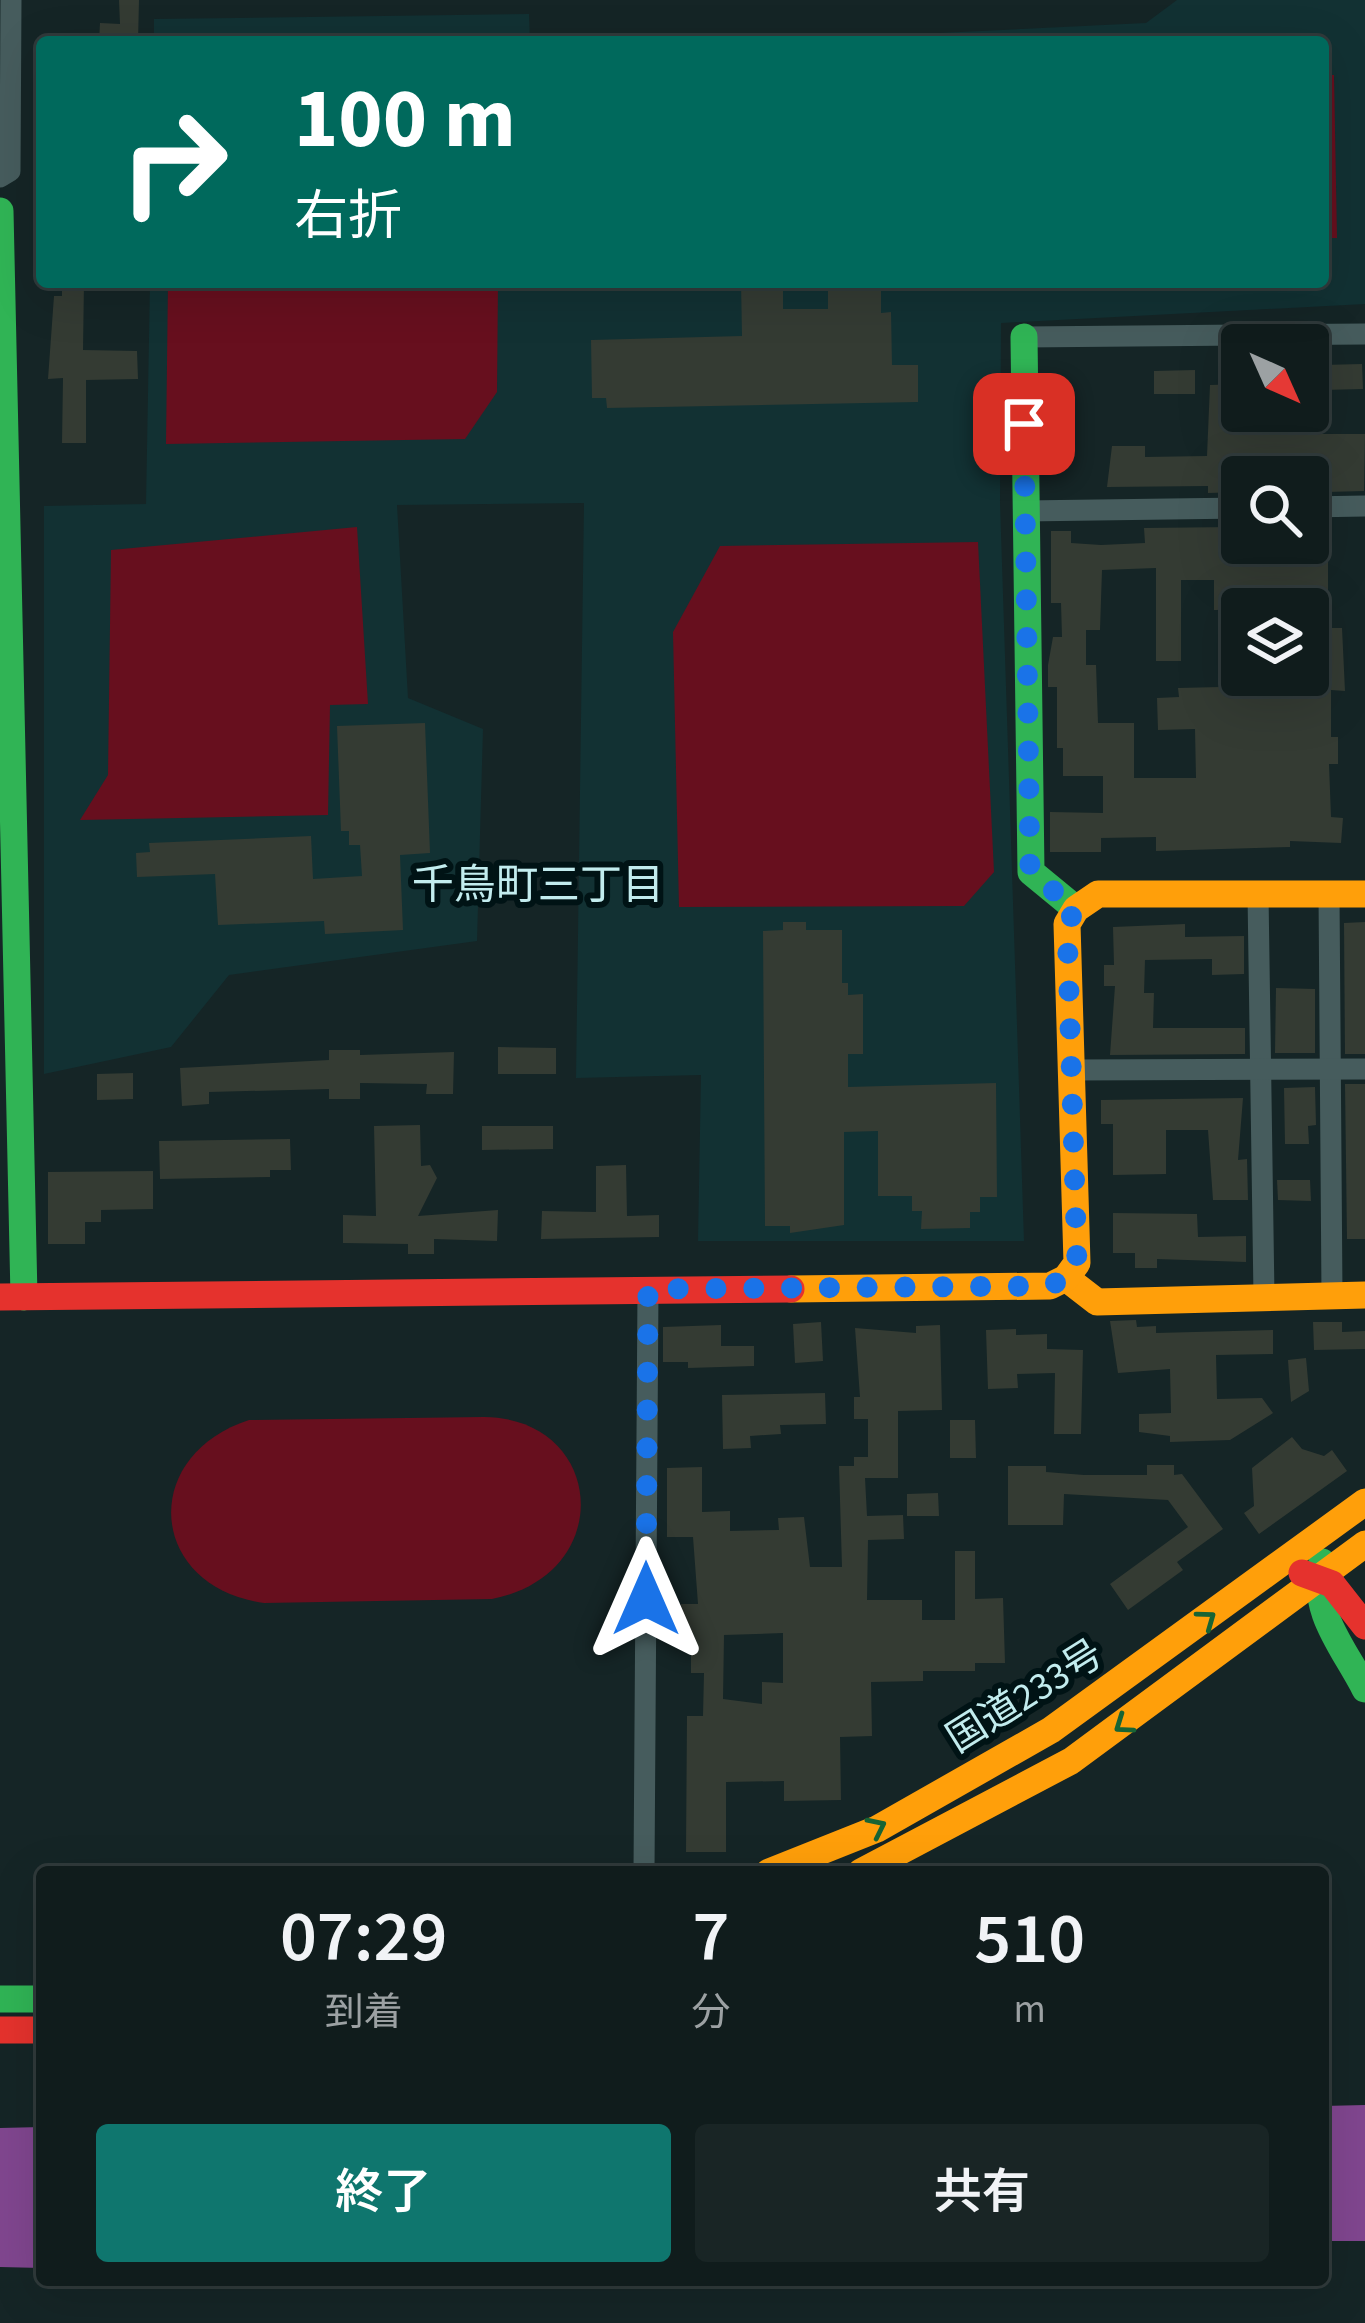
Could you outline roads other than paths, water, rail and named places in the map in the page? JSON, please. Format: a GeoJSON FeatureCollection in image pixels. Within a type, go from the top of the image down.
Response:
{"type":"FeatureCollection","features":[{"type":"Feature","properties":{"kind":"main road"},"geometry":{"type":"LineString","coordinates":[[0,212],[12,1297],[1049,1286],[1066,1278],[1077,1263],[1067,924],[1076,909],[1098,894],[1365,894]]}},
{"type":"Feature","properties":{"kind":"main road"},"geometry":{"type":"LineString","coordinates":[[1024,337],[1030,872],[1076,909]]}},
{"type":"Feature","properties":{"kind":"main road"},"geometry":{"type":"LineString","coordinates":[[1066,1278],[1097,1302],[1365,1295]]}},
{"type":"Feature","properties":{"kind":"main road"},"geometry":{"type":"LineString","coordinates":[[1358,1506],[1331,1538],[1316,1578],[1327,1627],[1364,1685]]}},
{"type":"Feature","properties":{"kind":"main road","name":"国道233号"},"geometry":{"type":"LineString","coordinates":[[785,1866],[877,1829],[1051,1730],[1358,1506]]}},
{"type":"Feature","properties":{"kind":"main road"},"geometry":{"type":"LineString","coordinates":[[1360,1618],[1352,1584],[1365,1547]]}},
{"type":"Feature","properties":{"kind":"main road","name":"国道233号"},"geometry":{"type":"LineString","coordinates":[[872,1866],[1071,1761],[1280,1610],[1316,1578],[1365,1547]]}},
{"type":"Feature","properties":{"kind":"main road"},"geometry":{"type":"LineString","coordinates":[[1267,1575],[1294,1571],[1332,1584],[1360,1618]]}},
{"type":"Feature","properties":{"kind":"main road"},"geometry":{"type":"LineString","coordinates":[[1280,1610],[1295,1610],[1327,1627]]}},
{"type":"Feature","properties":{"kind":"main road"},"geometry":{"type":"LineString","coordinates":[[0,1999],[36,1999]]}},
{"type":"Feature","properties":{"kind":"main road"},"geometry":{"type":"LineString","coordinates":[[0,2030],[36,2030]]}},
{"type":"Feature","properties":{"kind":"street"},"geometry":{"type":"LineString","coordinates":[[0,177],[10,171],[11,0]]}},
{"type":"Feature","properties":{"kind":"street"},"geometry":{"type":"LineString","coordinates":[[1024,337],[1365,334]]}},
{"type":"Feature","properties":{"kind":"street"},"geometry":{"type":"LineString","coordinates":[[1329,507],[1365,506]]}},
{"type":"Feature","properties":{"kind":"street"},"geometry":{"type":"LineString","coordinates":[[1024,511],[1221,508]]}},
{"type":"Feature","properties":{"kind":"street"},"geometry":{"type":"LineString","coordinates":[[1258,894],[1264,1298]]}},
{"type":"Feature","properties":{"kind":"street"},"geometry":{"type":"LineString","coordinates":[[1328,894],[1332,1296]]}},
{"type":"Feature","properties":{"kind":"street"},"geometry":{"type":"LineString","coordinates":[[1072,1070],[1365,1069]]}},
{"type":"Feature","properties":{"kind":"street"},"geometry":{"type":"LineString","coordinates":[[644,1866],[648,1289]]}},
{"type":"Feature","properties":{"kind":"district","name":"千鳥町三丁目"},"geometry":{"type":"Point","coordinates":[538,884]}}]}
